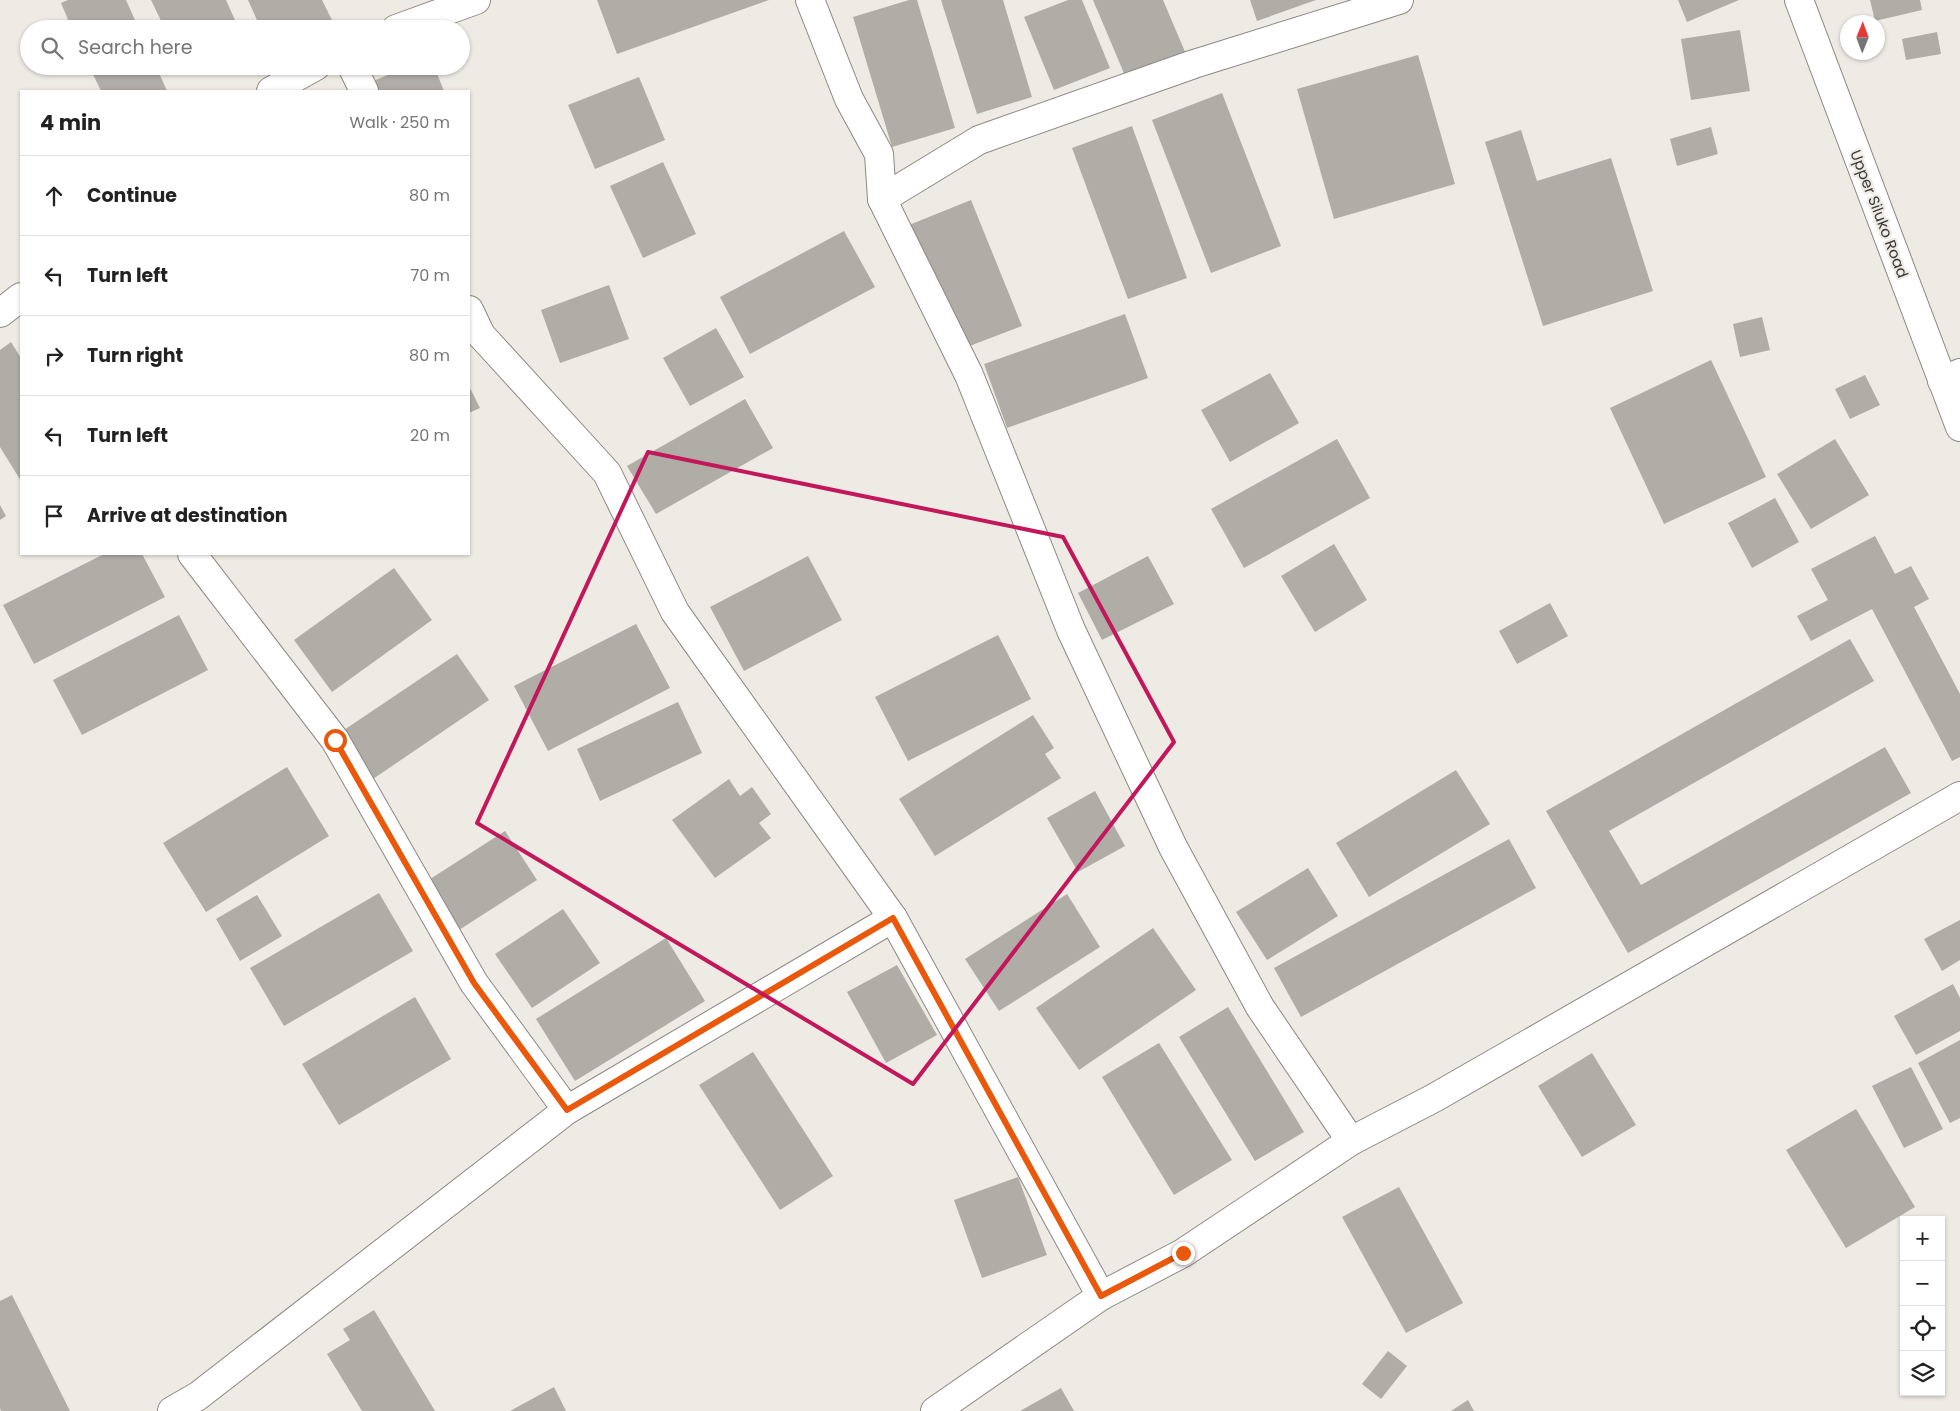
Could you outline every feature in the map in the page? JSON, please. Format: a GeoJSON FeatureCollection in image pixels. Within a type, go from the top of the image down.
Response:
{"type":"FeatureCollection","features":[{"type":"Feature","properties":{"kind":"street"},"geometry":{"type":"LineString","coordinates":[[421,20],[476,0]]}},
{"type":"Feature","properties":{"kind":"street"},"geometry":{"type":"LineString","coordinates":[[810,0],[849,99],[879,154],[882,200],[969,375],[1071,630],[1173,847],[1260,1007],[1350,1141]]}},
{"type":"Feature","properties":{"kind":"street"},"geometry":{"type":"LineString","coordinates":[[882,200],[980,140],[1194,64],[1399,0]]}},
{"type":"Feature","properties":{"kind":"street","name":"Upper Siluko Road"},"geometry":{"type":"LineString","coordinates":[[1799,0],[1951,377],[1960,427]]}},
{"type":"Feature","properties":{"kind":"street"},"geometry":{"type":"LineString","coordinates":[[273,90],[300,75]]}},
{"type":"Feature","properties":{"kind":"street"},"geometry":{"type":"LineString","coordinates":[[356,75],[364,90]]}},
{"type":"Feature","properties":{"kind":"street"},"geometry":{"type":"LineString","coordinates":[[0,314],[20,299]]}},
{"type":"Feature","properties":{"kind":"street"},"geometry":{"type":"LineString","coordinates":[[470,312],[481,334],[608,473],[674,612],[893,918],[1101,1296]]}},
{"type":"Feature","properties":{"kind":"street"},"geometry":{"type":"LineString","coordinates":[[193,555],[335,740],[474,983],[567,1110]]}},
{"type":"Feature","properties":{"kind":"street"},"geometry":{"type":"LineString","coordinates":[[935,1411],[1101,1296],[1183,1253],[1350,1141],[1434,1098],[1960,796]]}},
{"type":"Feature","properties":{"kind":"street"},"geometry":{"type":"LineString","coordinates":[[172,1411],[198,1396],[567,1110],[893,918]]}},
{"type":"Feature","properties":{"kind":"highlighted area"},"geometry":{"type":"Polygon","coordinates":[[[648,452],[1063,537],[1174,742],[913,1084],[477,823],[648,452]]]}},
{"type":"Feature","properties":{"kind":"building"},"geometry":{"type":"Polygon","coordinates":[[[68,0],[126,0],[135,20],[68,20],[61,3],[68,0]]]}},
{"type":"Feature","properties":{"kind":"building"},"geometry":{"type":"Polygon","coordinates":[[[151,0],[226,0],[235,20],[161,20],[151,0]]]}},
{"type":"Feature","properties":{"kind":"building"},"geometry":{"type":"Polygon","coordinates":[[[248,0],[322,0],[332,20],[257,20],[248,0]]]}},
{"type":"Feature","properties":{"kind":"building"},"geometry":{"type":"Polygon","coordinates":[[[597,0],[769,0],[617,54],[597,0]]]}},
{"type":"Feature","properties":{"kind":"building"},"geometry":{"type":"Polygon","coordinates":[[[909,0],[917,0],[955,128],[892,147],[853,17],[909,0]]]}},
{"type":"Feature","properties":{"kind":"building"},"geometry":{"type":"Polygon","coordinates":[[[941,0],[1003,0],[1032,97],[977,114],[941,0]]]}},
{"type":"Feature","properties":{"kind":"building"},"geometry":{"type":"Polygon","coordinates":[[[1068,0],[1082,0],[1110,68],[1054,90],[1024,17],[1068,0]]]}},
{"type":"Feature","properties":{"kind":"building"},"geometry":{"type":"Polygon","coordinates":[[[1093,0],[1163,0],[1186,54],[1126,78],[1093,0]]]}},
{"type":"Feature","properties":{"kind":"building"},"geometry":{"type":"Polygon","coordinates":[[[1250,0],[1316,0],[1257,21],[1250,0]]]}},
{"type":"Feature","properties":{"kind":"building"},"geometry":{"type":"Polygon","coordinates":[[[1678,0],[1739,0],[1687,22],[1678,0]]]}},
{"type":"Feature","properties":{"kind":"building"},"geometry":{"type":"Polygon","coordinates":[[[1870,0],[1920,0],[1922,10],[1885,19],[1885,15],[1874,15],[1870,0]]]}},
{"type":"Feature","properties":{"kind":"building"},"geometry":{"type":"Polygon","coordinates":[[[1740,30],[1750,91],[1691,100],[1681,39],[1740,30]]]}},
{"type":"Feature","properties":{"kind":"building"},"geometry":{"type":"Polygon","coordinates":[[[1937,32],[1941,54],[1906,60],[1902,39],[1937,32]]]}},
{"type":"Feature","properties":{"kind":"building"},"geometry":{"type":"Polygon","coordinates":[[[1418,55],[1455,184],[1334,219],[1297,89],[1418,55]]]}},
{"type":"Feature","properties":{"kind":"building"},"geometry":{"type":"Polygon","coordinates":[[[93,75],[160,75],[167,90],[101,90],[93,75]]]}},
{"type":"Feature","properties":{"kind":"building"},"geometry":{"type":"Polygon","coordinates":[[[388,75],[438,75],[444,90],[378,90],[373,81],[388,75]]]}},
{"type":"Feature","properties":{"kind":"building"},"geometry":{"type":"Polygon","coordinates":[[[639,77],[665,140],[595,169],[568,105],[639,77]]]}},
{"type":"Feature","properties":{"kind":"building"},"geometry":{"type":"Polygon","coordinates":[[[1222,93],[1281,246],[1211,273],[1152,120],[1222,93]]]}},
{"type":"Feature","properties":{"kind":"building"},"geometry":{"type":"Polygon","coordinates":[[[1132,126],[1187,278],[1128,299],[1072,148],[1132,126]]]}},
{"type":"Feature","properties":{"kind":"building"},"geometry":{"type":"Polygon","coordinates":[[[1711,127],[1718,154],[1677,166],[1670,139],[1711,127]]]}},
{"type":"Feature","properties":{"kind":"building"},"geometry":{"type":"Polygon","coordinates":[[[1521,130],[1537,181],[1611,158],[1653,291],[1543,326],[1485,142],[1521,130]]]}},
{"type":"Feature","properties":{"kind":"building"},"geometry":{"type":"Polygon","coordinates":[[[663,162],[696,234],[643,258],[610,186],[663,162]]]}},
{"type":"Feature","properties":{"kind":"building"},"geometry":{"type":"Polygon","coordinates":[[[971,200],[1022,326],[959,350],[909,225],[971,200]]]}},
{"type":"Feature","properties":{"kind":"building"},"geometry":{"type":"Polygon","coordinates":[[[844,231],[875,287],[750,354],[720,297],[844,231]]]}},
{"type":"Feature","properties":{"kind":"building"},"geometry":{"type":"Polygon","coordinates":[[[609,285],[629,339],[560,363],[541,310],[609,285]]]}},
{"type":"Feature","properties":{"kind":"building"},"geometry":{"type":"Polygon","coordinates":[[[1125,314],[1148,378],[1007,428],[984,364],[1125,314]]]}},
{"type":"Feature","properties":{"kind":"building"},"geometry":{"type":"Polygon","coordinates":[[[1762,317],[1770,350],[1740,357],[1733,324],[1762,317]]]}},
{"type":"Feature","properties":{"kind":"building"},"geometry":{"type":"Polygon","coordinates":[[[716,328],[744,377],[690,406],[663,358],[716,328]]]}},
{"type":"Feature","properties":{"kind":"building"},"geometry":{"type":"Polygon","coordinates":[[[11,342],[20,356],[20,479],[0,447],[0,350],[11,342]]]}},
{"type":"Feature","properties":{"kind":"building"},"geometry":{"type":"Polygon","coordinates":[[[1711,360],[1766,477],[1664,524],[1610,408],[1711,360]]]}},
{"type":"Feature","properties":{"kind":"building"},"geometry":{"type":"Polygon","coordinates":[[[1270,373],[1299,423],[1230,462],[1201,410],[1270,373]]]}},
{"type":"Feature","properties":{"kind":"building"},"geometry":{"type":"Polygon","coordinates":[[[1865,375],[1880,405],[1850,419],[1835,389],[1865,375]]]}},
{"type":"Feature","properties":{"kind":"building"},"geometry":{"type":"Polygon","coordinates":[[[470,388],[480,408],[470,413],[470,388]]]}},
{"type":"Feature","properties":{"kind":"building"},"geometry":{"type":"Polygon","coordinates":[[[745,399],[773,448],[656,514],[627,466],[745,399]]]}},
{"type":"Feature","properties":{"kind":"building"},"geometry":{"type":"Polygon","coordinates":[[[1337,439],[1370,498],[1244,568],[1211,509],[1337,439]]]}},
{"type":"Feature","properties":{"kind":"building"},"geometry":{"type":"Polygon","coordinates":[[[1835,439],[1869,495],[1811,529],[1777,474],[1835,439]]]}},
{"type":"Feature","properties":{"kind":"building"},"geometry":{"type":"Polygon","coordinates":[[[1775,498],[1799,542],[1752,568],[1728,523],[1775,498]]]}},
{"type":"Feature","properties":{"kind":"building"},"geometry":{"type":"Polygon","coordinates":[[[0,505],[6,516],[0,520],[0,505]]]}},
{"type":"Feature","properties":{"kind":"building"},"geometry":{"type":"Polygon","coordinates":[[[1875,536],[1895,574],[1911,566],[1929,599],[1914,607],[1960,694],[1960,757],[1952,761],[1872,609],[1811,641],[1797,616],[1828,600],[1811,569],[1875,536]]]}},
{"type":"Feature","properties":{"kind":"building"},"geometry":{"type":"Polygon","coordinates":[[[1334,544],[1367,600],[1315,632],[1281,576],[1334,544]]]}},
{"type":"Feature","properties":{"kind":"building"},"geometry":{"type":"Polygon","coordinates":[[[102,555],[143,555],[165,597],[34,664],[3,605],[102,555]]]}},
{"type":"Feature","properties":{"kind":"building"},"geometry":{"type":"Polygon","coordinates":[[[808,556],[842,620],[744,671],[710,607],[808,556]]]}},
{"type":"Feature","properties":{"kind":"building"},"geometry":{"type":"Polygon","coordinates":[[[1148,556],[1174,604],[1102,640],[1078,593],[1148,556]]]}},
{"type":"Feature","properties":{"kind":"building"},"geometry":{"type":"Polygon","coordinates":[[[394,568],[432,620],[332,692],[294,640],[394,568]]]}},
{"type":"Feature","properties":{"kind":"building"},"geometry":{"type":"Polygon","coordinates":[[[1550,603],[1568,636],[1517,664],[1499,631],[1550,603]]]}},
{"type":"Feature","properties":{"kind":"building"},"geometry":{"type":"Polygon","coordinates":[[[179,615],[208,670],[82,735],[53,680],[179,615]]]}},
{"type":"Feature","properties":{"kind":"building"},"geometry":{"type":"Polygon","coordinates":[[[636,624],[670,688],[548,751],[514,686],[636,624]]]}},
{"type":"Feature","properties":{"kind":"building"},"geometry":{"type":"Polygon","coordinates":[[[998,635],[1031,699],[908,761],[875,697],[998,635]]]}},
{"type":"Feature","properties":{"kind":"building"},"geometry":{"type":"Polygon","coordinates":[[[1850,639],[1874,681],[1609,831],[1641,885],[1885,747],[1911,793],[1628,953],[1546,811],[1850,639]]]}},
{"type":"Feature","properties":{"kind":"building"},"geometry":{"type":"Polygon","coordinates":[[[457,654],[489,700],[373,779],[341,732],[457,654]]]}},
{"type":"Feature","properties":{"kind":"building"},"geometry":{"type":"Polygon","coordinates":[[[678,702],[702,753],[600,801],[577,749],[678,702]]]}},
{"type":"Feature","properties":{"kind":"building"},"geometry":{"type":"Polygon","coordinates":[[[1033,715],[1054,748],[1045,754],[1061,778],[935,856],[899,799],[1033,715]]]}},
{"type":"Feature","properties":{"kind":"building"},"geometry":{"type":"Polygon","coordinates":[[[287,767],[329,836],[206,912],[163,843],[287,767]]]}},
{"type":"Feature","properties":{"kind":"building"},"geometry":{"type":"Polygon","coordinates":[[[1456,770],[1490,824],[1369,897],[1336,843],[1456,770]]]}},
{"type":"Feature","properties":{"kind":"building"},"geometry":{"type":"Polygon","coordinates":[[[729,779],[740,796],[752,787],[771,814],[759,823],[771,838],[715,878],[672,820],[729,779]]]}},
{"type":"Feature","properties":{"kind":"building"},"geometry":{"type":"Polygon","coordinates":[[[1095,791],[1125,846],[1078,872],[1047,818],[1095,791]]]}},
{"type":"Feature","properties":{"kind":"building"},"geometry":{"type":"Polygon","coordinates":[[[505,831],[537,880],[459,930],[427,881],[505,831]]]}},
{"type":"Feature","properties":{"kind":"building"},"geometry":{"type":"Polygon","coordinates":[[[1509,839],[1536,888],[1301,1017],[1274,968],[1509,839]]]}},
{"type":"Feature","properties":{"kind":"building"},"geometry":{"type":"Polygon","coordinates":[[[1308,868],[1338,916],[1267,960],[1236,912],[1308,868]]]}},
{"type":"Feature","properties":{"kind":"building"},"geometry":{"type":"Polygon","coordinates":[[[379,893],[413,951],[284,1026],[250,968],[379,893]]]}},
{"type":"Feature","properties":{"kind":"building"},"geometry":{"type":"Polygon","coordinates":[[[1067,894],[1100,947],[999,1011],[965,959],[1067,894]]]}},
{"type":"Feature","properties":{"kind":"building"},"geometry":{"type":"Polygon","coordinates":[[[257,895],[282,936],[240,961],[216,919],[257,895]]]}},
{"type":"Feature","properties":{"kind":"building"},"geometry":{"type":"Polygon","coordinates":[[[563,909],[600,963],[532,1008],[495,954],[563,909]]]}},
{"type":"Feature","properties":{"kind":"building"},"geometry":{"type":"Polygon","coordinates":[[[1960,920],[1960,960],[1942,971],[1924,939],[1960,920]]]}},
{"type":"Feature","properties":{"kind":"building"},"geometry":{"type":"Polygon","coordinates":[[[1153,928],[1196,990],[1079,1070],[1036,1008],[1153,928]]]}},
{"type":"Feature","properties":{"kind":"building"},"geometry":{"type":"Polygon","coordinates":[[[666,938],[705,1001],[575,1081],[536,1019],[666,938]]]}},
{"type":"Feature","properties":{"kind":"building"},"geometry":{"type":"Polygon","coordinates":[[[897,965],[937,1035],[886,1063],[847,992],[897,965]]]}},
{"type":"Feature","properties":{"kind":"building"},"geometry":{"type":"Polygon","coordinates":[[[1953,984],[1960,998],[1960,1031],[1916,1055],[1894,1016],[1953,984]]]}},
{"type":"Feature","properties":{"kind":"building"},"geometry":{"type":"Polygon","coordinates":[[[415,997],[451,1059],[339,1125],[302,1064],[415,997]]]}},
{"type":"Feature","properties":{"kind":"building"},"geometry":{"type":"Polygon","coordinates":[[[1228,1007],[1304,1132],[1255,1161],[1179,1037],[1228,1007]]]}},
{"type":"Feature","properties":{"kind":"building"},"geometry":{"type":"Polygon","coordinates":[[[1960,1040],[1960,1118],[1950,1123],[1918,1063],[1960,1040]]]}},
{"type":"Feature","properties":{"kind":"building"},"geometry":{"type":"Polygon","coordinates":[[[1159,1043],[1232,1160],[1174,1195],[1102,1077],[1159,1043]]]}},
{"type":"Feature","properties":{"kind":"building"},"geometry":{"type":"Polygon","coordinates":[[[753,1052],[833,1176],[780,1210],[699,1085],[753,1052]]]}},
{"type":"Feature","properties":{"kind":"building"},"geometry":{"type":"Polygon","coordinates":[[[1592,1053],[1636,1125],[1582,1157],[1538,1086],[1592,1053]]]}},
{"type":"Feature","properties":{"kind":"building"},"geometry":{"type":"Polygon","coordinates":[[[1911,1067],[1943,1129],[1904,1148],[1872,1086],[1911,1067]]]}},
{"type":"Feature","properties":{"kind":"building"},"geometry":{"type":"Polygon","coordinates":[[[1856,1109],[1915,1207],[1846,1248],[1786,1150],[1856,1109]]]}},
{"type":"Feature","properties":{"kind":"building"},"geometry":{"type":"Polygon","coordinates":[[[1018,1177],[1047,1255],[982,1278],[954,1200],[1018,1177]]]}},
{"type":"Feature","properties":{"kind":"building"},"geometry":{"type":"Polygon","coordinates":[[[1399,1187],[1463,1303],[1406,1333],[1342,1217],[1399,1187]]]}},
{"type":"Feature","properties":{"kind":"building"},"geometry":{"type":"Polygon","coordinates":[[[12,1295],[70,1411],[1,1411],[0,1301],[12,1295]]]}},
{"type":"Feature","properties":{"kind":"building"},"geometry":{"type":"Polygon","coordinates":[[[374,1310],[435,1411],[362,1411],[327,1354],[350,1340],[343,1329],[374,1310]]]}},
{"type":"Feature","properties":{"kind":"building"},"geometry":{"type":"Polygon","coordinates":[[[1388,1351],[1407,1366],[1381,1399],[1362,1384],[1388,1351]]]}},
{"type":"Feature","properties":{"kind":"building"},"geometry":{"type":"Polygon","coordinates":[[[554,1387],[566,1411],[510,1411],[554,1387]]]}},
{"type":"Feature","properties":{"kind":"building"},"geometry":{"type":"Polygon","coordinates":[[[1061,1388],[1074,1411],[1020,1411],[1061,1388]]]}},
{"type":"Feature","properties":{"kind":"building"},"geometry":{"type":"Polygon","coordinates":[[[1468,1400],[1474,1411],[1451,1411],[1468,1400]]]}},
{"type":"Feature","properties":{"kind":"route"},"geometry":{"type":"LineString","coordinates":[[335,740],[474,983],[567,1110],[893,918],[1101,1296],[1183,1253]]}}]}
